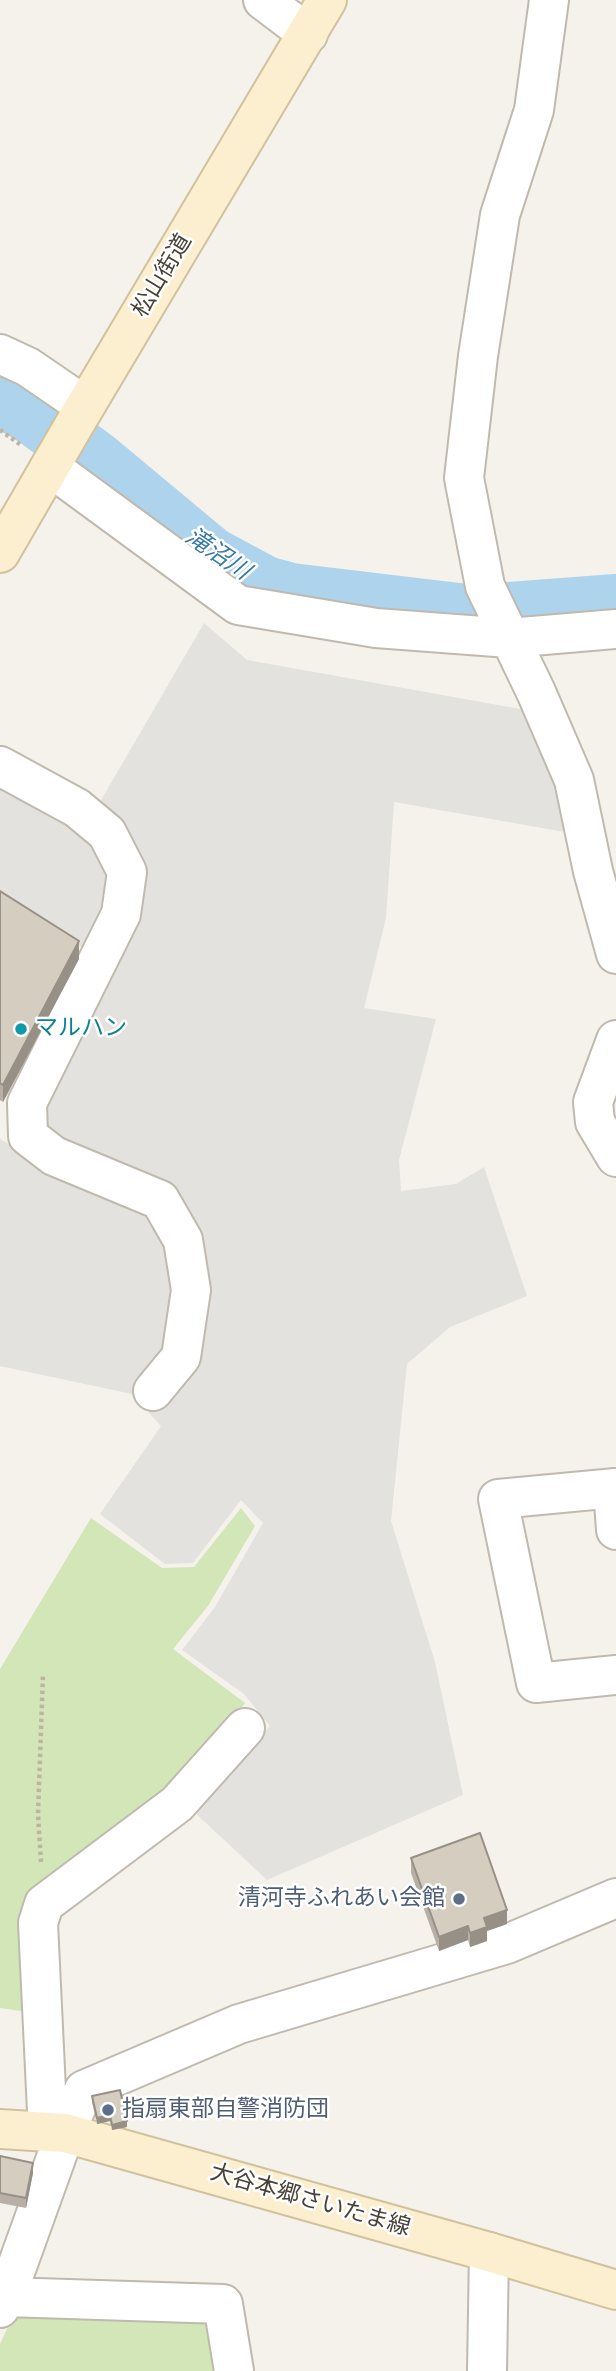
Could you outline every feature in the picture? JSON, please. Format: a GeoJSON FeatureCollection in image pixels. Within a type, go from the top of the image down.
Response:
{"type":"FeatureCollection","features":[{"type":"Feature","properties":{"kind":"main road","name":"松山街道"},"geometry":{"type":"LineString","coordinates":[[0,553],[327,0]]}},
{"type":"Feature","properties":{"kind":"main road","name":"大谷本郷さいたま線"},"geometry":{"type":"LineString","coordinates":[[0,2129],[57,2133],[489,2252],[616,2290]]}},
{"type":"Feature","properties":{"kind":"street"},"geometry":{"type":"LineString","coordinates":[[263,0],[308,34]]}},
{"type":"Feature","properties":{"kind":"street"},"geometry":{"type":"LineString","coordinates":[[549,0],[534,110],[500,215],[478,356],[464,478],[485,586],[574,780],[593,872],[616,954]]}},
{"type":"Feature","properties":{"kind":"street"},"geometry":{"type":"LineString","coordinates":[[0,355],[28,367],[81,413]]}},
{"type":"Feature","properties":{"kind":"street"},"geometry":{"type":"LineString","coordinates":[[53,461],[238,605],[376,628],[509,638],[616,629]]}},
{"type":"Feature","properties":{"kind":"street"},"geometry":{"type":"LineString","coordinates":[[0,766],[76,808],[107,833],[127,872],[121,914],[27,1103],[28,1136],[54,1156],[160,1200],[183,1240],[191,1290],[181,1357],[153,1391]]}},
{"type":"Feature","properties":{"kind":"street"},"geometry":{"type":"LineString","coordinates":[[616,1040],[593,1102],[594,1122],[616,1157]]}},
{"type":"Feature","properties":{"kind":"street"},"geometry":{"type":"LineString","coordinates":[[616,1530],[614,1488],[498,1499],[536,1683],[616,1675]]}},
{"type":"Feature","properties":{"kind":"street"},"geometry":{"type":"LineString","coordinates":[[57,2133],[38,1923],[44,1904],[177,1804],[245,1728]]}},
{"type":"Feature","properties":{"kind":"street"},"geometry":{"type":"LineString","coordinates":[[234,2371],[223,2304],[3,2302],[57,2133],[84,2090],[239,2024],[507,1944],[616,1898]]}},
{"type":"Feature","properties":{"kind":"street"},"geometry":{"type":"LineString","coordinates":[[487,2371],[489,2252]]}},
{"type":"Feature","properties":{"kind":"path"},"geometry":{"type":"LineString","coordinates":[[43,1674],[38,1814],[44,1904]]}},
{"type":"Feature","properties":{"kind":"green space"},"geometry":{"type":"Polygon","coordinates":[[[241,1508],[255,1526],[208,1606],[173,1649],[245,1703],[172,1798],[34,1905],[28,2012],[0,2008],[0,1669],[91,1518],[162,1568],[194,1567],[241,1508]]]}},
{"type":"Feature","properties":{"kind":"green space"},"geometry":{"type":"Polygon","coordinates":[[[16,2310],[213,2317],[220,2371],[0,2371],[0,2344],[16,2310]]]}},
{"type":"Feature","properties":{"kind":"shaded area"},"geometry":{"type":"Polygon","coordinates":[[[204,623],[247,660],[526,710],[561,787],[565,832],[394,802],[386,918],[364,1008],[436,1019],[399,1160],[401,1191],[456,1184],[484,1167],[527,1296],[450,1327],[407,1364],[391,1521],[435,1662],[463,1795],[267,1880],[192,1810],[270,1726],[244,1694],[182,1650],[215,1607],[263,1523],[241,1500],[193,1563],[165,1564],[100,1514],[161,1426],[132,1394],[0,1366],[0,1139],[11,1145],[89,952],[0,896],[0,780],[86,826],[204,623]]]}},
{"type":"Feature","properties":{"kind":"building","name":"マルハン"},"geometry":{"type":"Polygon","coordinates":[[[0,891],[79,941],[3,1085],[0,1083],[0,891]]]}},
{"type":"Feature","properties":{"kind":"building"},"geometry":{"type":"Polygon","coordinates":[[[480,1833],[507,1910],[484,1918],[487,1927],[470,1933],[468,1926],[439,1937],[411,1858],[480,1833]]]}},
{"type":"Feature","properties":{"kind":"building"},"geometry":{"type":"Polygon","coordinates":[[[120,2090],[127,2121],[112,2125],[110,2115],[97,2118],[92,2096],[120,2090]]]}},
{"type":"Feature","properties":{"kind":"building"},"geometry":{"type":"Polygon","coordinates":[[[0,2156],[33,2163],[26,2198],[0,2193],[0,2156]]]}},
{"type":"Feature","properties":{"kind":"waterway","name":"滝沼川"},"geometry":{"type":"LineString","coordinates":[[0,396],[36,417],[97,462],[211,557],[265,586],[291,593],[475,615]]}},
{"type":"Feature","properties":{"kind":"waterway","name":"滝沼川"},"geometry":{"type":"LineString","coordinates":[[510,612],[616,604]]}},
{"type":"Feature","properties":{"kind":"place","name":"マルハン"},"geometry":{"type":"Point","coordinates":[21,1029]}},
{"type":"Feature","properties":{"kind":"place","name":"清河寺ふれあい会館"},"geometry":{"type":"Point","coordinates":[459,1899]}},
{"type":"Feature","properties":{"kind":"place","name":"指扇東部自警消防団"},"geometry":{"type":"Point","coordinates":[108,2110]}}]}
